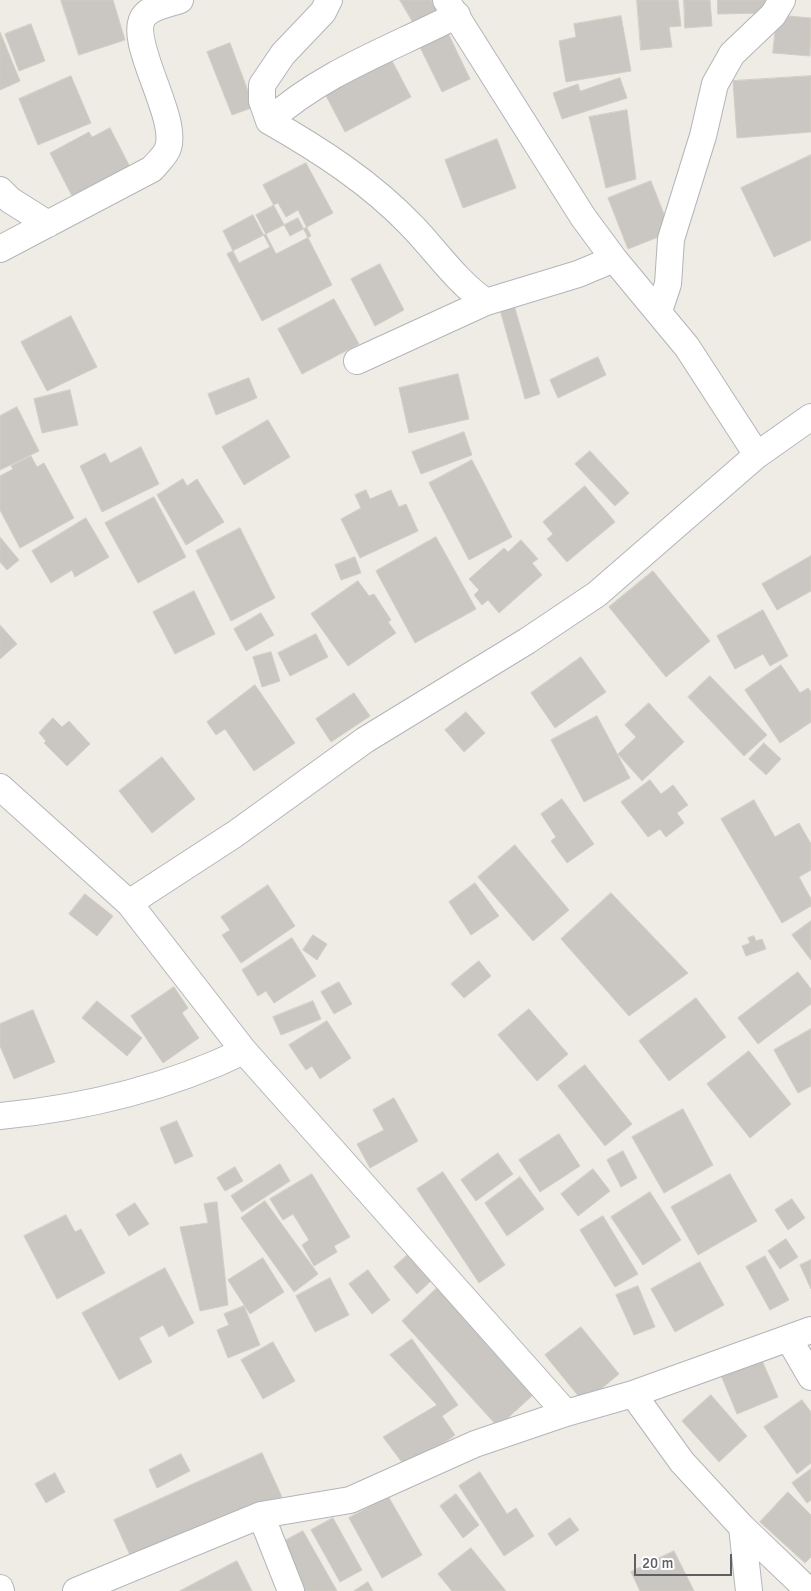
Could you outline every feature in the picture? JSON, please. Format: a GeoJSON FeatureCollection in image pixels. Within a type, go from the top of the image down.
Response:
{"type":"FeatureCollection","features":[{"type":"Feature","properties":{"kind":"street"},"geometry":{"type":"LineString","coordinates":[[0,249],[152,169],[168,150],[171,131],[144,52],[140,25],[144,16],[152,10],[180,0]]}},
{"type":"Feature","properties":{"kind":"street"},"geometry":{"type":"LineString","coordinates":[[329,0],[323,12],[283,54],[262,85],[262,101],[268,120],[308,144],[365,184],[411,226],[465,287],[486,302]]}},
{"type":"Feature","properties":{"kind":"street"},"geometry":{"type":"LineString","coordinates":[[659,311],[668,284],[671,239],[703,136],[715,84],[732,54],[773,14],[782,0]]}},
{"type":"Feature","properties":{"kind":"street"},"geometry":{"type":"LineString","coordinates":[[268,120],[336,74],[451,8],[584,217],[614,259],[687,347],[756,455]]}},
{"type":"Feature","properties":{"kind":"street"},"geometry":{"type":"LineString","coordinates":[[0,190],[10,200],[48,224]]}},
{"type":"Feature","properties":{"kind":"street"},"geometry":{"type":"LineString","coordinates":[[357,360],[486,302],[578,274],[614,259]]}},
{"type":"Feature","properties":{"kind":"street"},"geometry":{"type":"LineString","coordinates":[[129,903],[235,834],[365,740],[527,641],[597,594],[756,455],[811,417]]}},
{"type":"Feature","properties":{"kind":"street"},"geometry":{"type":"LineString","coordinates":[[0,788],[129,903],[244,1051],[566,1412]]}},
{"type":"Feature","properties":{"kind":"street"},"geometry":{"type":"LineString","coordinates":[[0,1116],[38,1112],[115,1098],[204,1070],[244,1051]]}},
{"type":"Feature","properties":{"kind":"street"},"geometry":{"type":"LineString","coordinates":[[76,1591],[261,1515],[350,1500],[475,1444],[566,1412],[633,1394],[800,1335],[811,1377]]}},
{"type":"Feature","properties":{"kind":"street"},"geometry":{"type":"LineString","coordinates":[[633,1394],[682,1462],[742,1527],[809,1591]]}},
{"type":"Feature","properties":{"kind":"street"},"geometry":{"type":"LineString","coordinates":[[261,1515],[291,1591]]}},
{"type":"Feature","properties":{"kind":"street"},"geometry":{"type":"LineString","coordinates":[[742,1527],[749,1591]]}},
{"type":"Feature","properties":{"kind":"building"},"geometry":{"type":"Polygon","coordinates":[[[61,0],[113,0],[125,40],[79,55],[61,0]]]}},
{"type":"Feature","properties":{"kind":"building"},"geometry":{"type":"Polygon","coordinates":[[[400,0],[431,0],[440,16],[417,29],[400,0]]]}},
{"type":"Feature","properties":{"kind":"building"},"geometry":{"type":"Polygon","coordinates":[[[637,0],[678,0],[681,26],[669,27],[672,47],[641,50],[637,0]]]}},
{"type":"Feature","properties":{"kind":"building"},"geometry":{"type":"Polygon","coordinates":[[[684,0],[710,0],[712,26],[685,28],[684,0]]]}},
{"type":"Feature","properties":{"kind":"building"},"geometry":{"type":"Polygon","coordinates":[[[718,0],[768,0],[768,13],[718,14],[718,0]]]}},
{"type":"Feature","properties":{"kind":"building"},"geometry":{"type":"Polygon","coordinates":[[[777,15],[811,18],[810,56],[773,53],[777,15]]]}},
{"type":"Feature","properties":{"kind":"building"},"geometry":{"type":"Polygon","coordinates":[[[621,16],[631,71],[566,82],[559,41],[576,37],[574,24],[621,16]]]}},
{"type":"Feature","properties":{"kind":"building"},"geometry":{"type":"Polygon","coordinates":[[[31,24],[45,61],[19,71],[5,34],[31,24]]]}},
{"type":"Feature","properties":{"kind":"building"},"geometry":{"type":"Polygon","coordinates":[[[447,31],[470,79],[442,92],[419,45],[447,31]]]}},
{"type":"Feature","properties":{"kind":"building"},"geometry":{"type":"Polygon","coordinates":[[[0,32],[20,81],[0,90],[0,32]]]}},
{"type":"Feature","properties":{"kind":"building"},"geometry":{"type":"Polygon","coordinates":[[[230,43],[254,107],[232,115],[207,52],[230,43]]]}},
{"type":"Feature","properties":{"kind":"building"},"geometry":{"type":"Polygon","coordinates":[[[388,53],[411,97],[345,132],[322,88],[388,53]]]}},
{"type":"Feature","properties":{"kind":"building"},"geometry":{"type":"Polygon","coordinates":[[[71,76],[91,123],[38,145],[19,99],[71,76]]]}},
{"type":"Feature","properties":{"kind":"building"},"geometry":{"type":"Polygon","coordinates":[[[811,76],[811,132],[737,138],[733,81],[811,76]]]}},
{"type":"Feature","properties":{"kind":"building"},"geometry":{"type":"Polygon","coordinates":[[[620,78],[627,98],[562,119],[553,93],[578,84],[580,91],[620,78]]]}},
{"type":"Feature","properties":{"kind":"building"},"geometry":{"type":"Polygon","coordinates":[[[627,110],[636,179],[606,188],[589,117],[627,110]]]}},
{"type":"Feature","properties":{"kind":"building"},"geometry":{"type":"Polygon","coordinates":[[[110,128],[130,167],[72,196],[50,153],[89,132],[92,137],[110,128]]]}},
{"type":"Feature","properties":{"kind":"building"},"geometry":{"type":"Polygon","coordinates":[[[497,139],[516,188],[463,208],[445,160],[497,139]]]}},
{"type":"Feature","properties":{"kind":"building"},"geometry":{"type":"Polygon","coordinates":[[[811,155],[811,240],[774,257],[741,188],[811,155]]]}},
{"type":"Feature","properties":{"kind":"building"},"geometry":{"type":"Polygon","coordinates":[[[306,163],[333,213],[290,236],[263,185],[306,163]]]}},
{"type":"Feature","properties":{"kind":"building"},"geometry":{"type":"Polygon","coordinates":[[[651,181],[671,232],[628,249],[608,198],[651,181]]]}},
{"type":"Feature","properties":{"kind":"building"},"geometry":{"type":"Polygon","coordinates":[[[278,203],[286,217],[298,210],[311,236],[276,254],[256,215],[278,203]]]}},
{"type":"Feature","properties":{"kind":"building"},"geometry":{"type":"Polygon","coordinates":[[[253,215],[270,247],[239,263],[223,231],[253,215]]]}},
{"type":"Feature","properties":{"kind":"building"},"geometry":{"type":"Polygon","coordinates":[[[298,218],[332,285],[262,321],[227,254],[298,218]]]}},
{"type":"Feature","properties":{"kind":"building"},"geometry":{"type":"Polygon","coordinates":[[[380,264],[404,310],[375,326],[351,279],[380,264]]]}},
{"type":"Feature","properties":{"kind":"building"},"geometry":{"type":"Polygon","coordinates":[[[334,299],[359,344],[302,374],[278,329],[334,299]]]}},
{"type":"Feature","properties":{"kind":"building"},"geometry":{"type":"Polygon","coordinates":[[[514,305],[540,394],[525,399],[500,310],[514,305]]]}},
{"type":"Feature","properties":{"kind":"building"},"geometry":{"type":"Polygon","coordinates":[[[71,316],[97,367],[47,391],[21,342],[71,316]]]}},
{"type":"Feature","properties":{"kind":"building"},"geometry":{"type":"Polygon","coordinates":[[[598,357],[606,375],[558,398],[550,380],[598,357]]]}},
{"type":"Feature","properties":{"kind":"building"},"geometry":{"type":"Polygon","coordinates":[[[458,374],[469,419],[409,433],[399,388],[458,374]]]}},
{"type":"Feature","properties":{"kind":"building"},"geometry":{"type":"Polygon","coordinates":[[[249,378],[257,398],[216,415],[208,394],[249,378]]]}},
{"type":"Feature","properties":{"kind":"building"},"geometry":{"type":"Polygon","coordinates":[[[70,390],[78,425],[42,433],[34,399],[70,390]]]}},
{"type":"Feature","properties":{"kind":"building"},"geometry":{"type":"Polygon","coordinates":[[[17,407],[39,451],[0,470],[0,416],[17,407]]]}},
{"type":"Feature","properties":{"kind":"building"},"geometry":{"type":"Polygon","coordinates":[[[268,420],[290,457],[244,485],[222,447],[268,420]]]}},
{"type":"Feature","properties":{"kind":"building"},"geometry":{"type":"Polygon","coordinates":[[[464,432],[472,455],[421,474],[412,452],[464,432]]]}},
{"type":"Feature","properties":{"kind":"building"},"geometry":{"type":"Polygon","coordinates":[[[141,447],[159,484],[102,512],[80,466],[105,453],[110,463],[141,447]]]}},
{"type":"Feature","properties":{"kind":"building"},"geometry":{"type":"Polygon","coordinates":[[[590,451],[629,493],[615,506],[575,464],[590,451]]]}},
{"type":"Feature","properties":{"kind":"building"},"geometry":{"type":"Polygon","coordinates":[[[31,456],[37,467],[44,463],[74,518],[20,548],[0,510],[0,476],[13,469],[11,466],[31,456]]]}},
{"type":"Feature","properties":{"kind":"building"},"geometry":{"type":"Polygon","coordinates":[[[472,460],[512,537],[469,560],[429,483],[472,460]]]}},
{"type":"Feature","properties":{"kind":"building"},"geometry":{"type":"Polygon","coordinates":[[[183,479],[187,486],[197,479],[224,522],[186,545],[157,495],[183,479]]]}},
{"type":"Feature","properties":{"kind":"building"},"geometry":{"type":"Polygon","coordinates":[[[585,486],[615,522],[567,562],[547,539],[553,534],[543,522],[585,486]]]}},
{"type":"Feature","properties":{"kind":"building"},"geometry":{"type":"Polygon","coordinates":[[[366,490],[370,499],[391,490],[399,507],[406,504],[418,531],[360,558],[341,519],[361,508],[355,495],[366,490]]]}},
{"type":"Feature","properties":{"kind":"building"},"geometry":{"type":"Polygon","coordinates":[[[154,497],[186,557],[138,583],[105,523],[154,497]]]}},
{"type":"Feature","properties":{"kind":"building"},"geometry":{"type":"Polygon","coordinates":[[[86,518],[109,557],[75,577],[72,570],[51,583],[32,551],[86,518]]]}},
{"type":"Feature","properties":{"kind":"building"},"geometry":{"type":"Polygon","coordinates":[[[240,528],[275,598],[231,621],[196,551],[240,528]]]}},
{"type":"Feature","properties":{"kind":"building"},"geometry":{"type":"Polygon","coordinates":[[[0,537],[19,560],[7,570],[0,562],[0,537]]]}},
{"type":"Feature","properties":{"kind":"building"},"geometry":{"type":"Polygon","coordinates":[[[436,537],[476,609],[415,643],[376,571],[436,537]]]}},
{"type":"Feature","properties":{"kind":"building"},"geometry":{"type":"Polygon","coordinates":[[[521,540],[538,559],[532,563],[542,575],[499,613],[488,600],[482,605],[474,595],[479,590],[469,579],[504,548],[508,552],[521,540]]]}},
{"type":"Feature","properties":{"kind":"building"},"geometry":{"type":"Polygon","coordinates":[[[811,556],[811,591],[777,610],[762,584],[811,556]]]}},
{"type":"Feature","properties":{"kind":"building"},"geometry":{"type":"Polygon","coordinates":[[[355,557],[361,573],[341,580],[335,565],[355,557]]]}},
{"type":"Feature","properties":{"kind":"building"},"geometry":{"type":"Polygon","coordinates":[[[653,571],[710,641],[666,677],[609,607],[653,571]]]}},
{"type":"Feature","properties":{"kind":"building"},"geometry":{"type":"Polygon","coordinates":[[[358,581],[369,596],[374,594],[391,620],[388,622],[396,633],[348,666],[311,614],[358,581]]]}},
{"type":"Feature","properties":{"kind":"building"},"geometry":{"type":"Polygon","coordinates":[[[194,591],[215,634],[175,654],[153,612],[194,591]]]}},
{"type":"Feature","properties":{"kind":"building"},"geometry":{"type":"Polygon","coordinates":[[[763,610],[788,656],[770,666],[763,654],[735,669],[717,636],[763,610]]]}},
{"type":"Feature","properties":{"kind":"building"},"geometry":{"type":"Polygon","coordinates":[[[261,613],[274,635],[246,651],[234,629],[261,613]]]}},
{"type":"Feature","properties":{"kind":"building"},"geometry":{"type":"Polygon","coordinates":[[[0,625],[17,644],[0,659],[0,625]]]}},
{"type":"Feature","properties":{"kind":"building"},"geometry":{"type":"Polygon","coordinates":[[[316,634],[328,657],[290,676],[278,653],[316,634]]]}},
{"type":"Feature","properties":{"kind":"building"},"geometry":{"type":"Polygon","coordinates":[[[271,652],[280,681],[262,687],[253,657],[271,652]]]}},
{"type":"Feature","properties":{"kind":"building"},"geometry":{"type":"Polygon","coordinates":[[[581,657],[606,692],[555,728],[531,693],[581,657]]]}},
{"type":"Feature","properties":{"kind":"building"},"geometry":{"type":"Polygon","coordinates":[[[781,665],[800,693],[808,688],[811,692],[811,722],[780,743],[745,690],[781,665]]]}},
{"type":"Feature","properties":{"kind":"building"},"geometry":{"type":"Polygon","coordinates":[[[710,676],[767,735],[744,756],[688,697],[710,676]]]}},
{"type":"Feature","properties":{"kind":"building"},"geometry":{"type":"Polygon","coordinates":[[[255,685],[295,743],[254,771],[225,729],[216,735],[207,722],[255,685]]]}},
{"type":"Feature","properties":{"kind":"building"},"geometry":{"type":"Polygon","coordinates":[[[354,693],[370,716],[331,742],[316,719],[354,693]]]}},
{"type":"Feature","properties":{"kind":"building"},"geometry":{"type":"Polygon","coordinates":[[[649,703],[684,742],[642,781],[618,754],[636,737],[625,725],[649,703]]]}},
{"type":"Feature","properties":{"kind":"building"},"geometry":{"type":"Polygon","coordinates":[[[466,712],[485,733],[464,752],[445,730],[466,712]]]}},
{"type":"Feature","properties":{"kind":"building"},"geometry":{"type":"Polygon","coordinates":[[[597,716],[630,778],[584,802],[551,740],[597,716]]]}},
{"type":"Feature","properties":{"kind":"building"},"geometry":{"type":"Polygon","coordinates":[[[53,718],[62,727],[69,721],[90,744],[67,766],[44,743],[46,741],[39,733],[53,718]]]}},
{"type":"Feature","properties":{"kind":"building"},"geometry":{"type":"Polygon","coordinates":[[[764,743],[781,759],[766,775],[749,759],[764,743]]]}},
{"type":"Feature","properties":{"kind":"building"},"geometry":{"type":"Polygon","coordinates":[[[162,757],[195,799],[152,833],[119,791],[162,757]]]}},
{"type":"Feature","properties":{"kind":"building"},"geometry":{"type":"Polygon","coordinates":[[[650,780],[661,794],[673,785],[688,805],[677,813],[684,823],[666,837],[660,829],[648,837],[621,802],[650,780]]]}},
{"type":"Feature","properties":{"kind":"building"},"geometry":{"type":"Polygon","coordinates":[[[562,799],[594,844],[567,863],[551,841],[556,837],[541,814],[562,799]]]}},
{"type":"Feature","properties":{"kind":"building"},"geometry":{"type":"Polygon","coordinates":[[[754,800],[775,837],[799,823],[811,844],[811,870],[799,877],[811,899],[811,906],[782,923],[721,819],[754,800]]]}},
{"type":"Feature","properties":{"kind":"building"},"geometry":{"type":"Polygon","coordinates":[[[515,845],[569,910],[533,941],[478,877],[515,845]]]}},
{"type":"Feature","properties":{"kind":"building"},"geometry":{"type":"Polygon","coordinates":[[[475,883],[499,916],[471,935],[449,902],[475,883]]]}},
{"type":"Feature","properties":{"kind":"building"},"geometry":{"type":"Polygon","coordinates":[[[268,885],[295,926],[241,963],[222,935],[230,930],[221,917],[268,885]]]}},
{"type":"Feature","properties":{"kind":"building"},"geometry":{"type":"Polygon","coordinates":[[[611,893],[688,973],[629,1016],[561,939],[611,893]]]}},
{"type":"Feature","properties":{"kind":"building"},"geometry":{"type":"Polygon","coordinates":[[[85,894],[113,916],[97,936],[69,914],[85,894]]]}},
{"type":"Feature","properties":{"kind":"building"},"geometry":{"type":"Polygon","coordinates":[[[811,921],[811,960],[792,935],[811,921]]]}},
{"type":"Feature","properties":{"kind":"building"},"geometry":{"type":"Polygon","coordinates":[[[313,935],[327,944],[317,960],[303,950],[313,935]]]}},
{"type":"Feature","properties":{"kind":"building"},"geometry":{"type":"Polygon","coordinates":[[[754,936],[756,941],[762,939],[766,949],[746,956],[742,946],[750,943],[748,938],[754,936]]]}},
{"type":"Feature","properties":{"kind":"building"},"geometry":{"type":"Polygon","coordinates":[[[292,938],[316,976],[274,1003],[266,991],[258,996],[242,970],[292,938]]]}},
{"type":"Feature","properties":{"kind":"building"},"geometry":{"type":"Polygon","coordinates":[[[479,961],[491,976],[464,998],[451,984],[479,961]]]}},
{"type":"Feature","properties":{"kind":"building"},"geometry":{"type":"Polygon","coordinates":[[[798,972],[811,989],[811,1004],[758,1044],[738,1018],[798,972]]]}},
{"type":"Feature","properties":{"kind":"building"},"geometry":{"type":"Polygon","coordinates":[[[339,982],[352,1004],[334,1014],[321,992],[339,982]]]}},
{"type":"Feature","properties":{"kind":"building"},"geometry":{"type":"Polygon","coordinates":[[[174,987],[188,1008],[182,1013],[199,1038],[163,1063],[131,1016],[174,987]]]}},
{"type":"Feature","properties":{"kind":"building"},"geometry":{"type":"Polygon","coordinates":[[[696,998],[726,1037],[669,1081],[639,1041],[696,998]]]}},
{"type":"Feature","properties":{"kind":"building"},"geometry":{"type":"Polygon","coordinates":[[[97,1001],[142,1038],[127,1056],[82,1018],[97,1001]]]}},
{"type":"Feature","properties":{"kind":"building"},"geometry":{"type":"Polygon","coordinates":[[[313,1001],[321,1019],[281,1035],[273,1017],[313,1001]]]}},
{"type":"Feature","properties":{"kind":"building"},"geometry":{"type":"Polygon","coordinates":[[[529,1009],[568,1054],[537,1081],[498,1035],[529,1009]]]}},
{"type":"Feature","properties":{"kind":"building"},"geometry":{"type":"Polygon","coordinates":[[[33,1010],[55,1062],[14,1079],[0,1046],[0,1024],[33,1010]]]}},
{"type":"Feature","properties":{"kind":"building"},"geometry":{"type":"Polygon","coordinates":[[[327,1021],[351,1058],[320,1079],[312,1066],[306,1070],[289,1045],[327,1021]]]}},
{"type":"Feature","properties":{"kind":"building"},"geometry":{"type":"Polygon","coordinates":[[[811,1029],[811,1086],[798,1093],[774,1050],[811,1029]]]}},
{"type":"Feature","properties":{"kind":"building"},"geometry":{"type":"Polygon","coordinates":[[[749,1051],[791,1104],[750,1138],[707,1084],[749,1051]]]}},
{"type":"Feature","properties":{"kind":"building"},"geometry":{"type":"Polygon","coordinates":[[[585,1065],[632,1124],[605,1146],[558,1086],[585,1065]]]}},
{"type":"Feature","properties":{"kind":"building"},"geometry":{"type":"Polygon","coordinates":[[[394,1098],[418,1141],[370,1168],[357,1144],[384,1130],[373,1110],[394,1098]]]}},
{"type":"Feature","properties":{"kind":"building"},"geometry":{"type":"Polygon","coordinates":[[[683,1109],[713,1165],[664,1193],[632,1137],[683,1109]]]}},
{"type":"Feature","properties":{"kind":"building"},"geometry":{"type":"Polygon","coordinates":[[[177,1121],[193,1156],[175,1164],[160,1128],[177,1121]]]}},
{"type":"Feature","properties":{"kind":"building"},"geometry":{"type":"Polygon","coordinates":[[[559,1134],[580,1166],[540,1192],[519,1160],[559,1134]]]}},
{"type":"Feature","properties":{"kind":"building"},"geometry":{"type":"Polygon","coordinates":[[[623,1151],[637,1178],[621,1187],[607,1160],[623,1151]]]}},
{"type":"Feature","properties":{"kind":"building"},"geometry":{"type":"Polygon","coordinates":[[[498,1153],[513,1174],[476,1201],[461,1180],[498,1153]]]}},
{"type":"Feature","properties":{"kind":"building"},"geometry":{"type":"Polygon","coordinates":[[[280,1164],[290,1181],[242,1212],[231,1196],[280,1164]]]}},
{"type":"Feature","properties":{"kind":"building"},"geometry":{"type":"Polygon","coordinates":[[[235,1167],[243,1181],[225,1191],[217,1178],[235,1167]]]}},
{"type":"Feature","properties":{"kind":"building"},"geometry":{"type":"Polygon","coordinates":[[[593,1169],[610,1191],[578,1216],[561,1194],[593,1169]]]}},
{"type":"Feature","properties":{"kind":"building"},"geometry":{"type":"Polygon","coordinates":[[[443,1172],[505,1265],[479,1283],[417,1189],[443,1172]]]}},
{"type":"Feature","properties":{"kind":"building"},"geometry":{"type":"Polygon","coordinates":[[[312,1174],[350,1237],[334,1246],[337,1252],[314,1266],[302,1245],[309,1240],[293,1214],[283,1220],[270,1199],[312,1174]]]}},
{"type":"Feature","properties":{"kind":"building"},"geometry":{"type":"Polygon","coordinates":[[[730,1174],[757,1221],[698,1255],[671,1207],[730,1174]]]}},
{"type":"Feature","properties":{"kind":"building"},"geometry":{"type":"Polygon","coordinates":[[[520,1177],[544,1209],[507,1236],[485,1203],[520,1177]]]}},
{"type":"Feature","properties":{"kind":"building"},"geometry":{"type":"Polygon","coordinates":[[[650,1192],[681,1240],[643,1265],[611,1217],[650,1192]]]}},
{"type":"Feature","properties":{"kind":"building"},"geometry":{"type":"Polygon","coordinates":[[[792,1199],[805,1218],[788,1230],[775,1210],[792,1199]]]}},
{"type":"Feature","properties":{"kind":"building"},"geometry":{"type":"Polygon","coordinates":[[[265,1201],[318,1274],[294,1292],[241,1218],[265,1201]]]}},
{"type":"Feature","properties":{"kind":"building"},"geometry":{"type":"Polygon","coordinates":[[[217,1202],[228,1305],[200,1311],[180,1227],[208,1223],[204,1204],[217,1202]]]}},
{"type":"Feature","properties":{"kind":"building"},"geometry":{"type":"Polygon","coordinates":[[[135,1203],[149,1224],[129,1236],[116,1215],[135,1203]]]}},
{"type":"Feature","properties":{"kind":"building"},"geometry":{"type":"Polygon","coordinates":[[[66,1215],[75,1232],[81,1229],[105,1273],[57,1299],[24,1236],[66,1215]]]}},
{"type":"Feature","properties":{"kind":"building"},"geometry":{"type":"Polygon","coordinates":[[[603,1216],[638,1274],[615,1287],[580,1230],[603,1216]]]}},
{"type":"Feature","properties":{"kind":"building"},"geometry":{"type":"Polygon","coordinates":[[[786,1239],[798,1257],[780,1269],[768,1251],[786,1239]]]}},
{"type":"Feature","properties":{"kind":"building"},"geometry":{"type":"Polygon","coordinates":[[[411,1252],[434,1278],[417,1294],[394,1267],[411,1252]]]}},
{"type":"Feature","properties":{"kind":"building"},"geometry":{"type":"Polygon","coordinates":[[[765,1256],[789,1300],[770,1310],[746,1267],[765,1256]]]}},
{"type":"Feature","properties":{"kind":"building"},"geometry":{"type":"Polygon","coordinates":[[[263,1258],[284,1292],[250,1314],[228,1280],[263,1258]]]}},
{"type":"Feature","properties":{"kind":"building"},"geometry":{"type":"Polygon","coordinates":[[[811,1260],[811,1289],[800,1265],[811,1260]]]}},
{"type":"Feature","properties":{"kind":"building"},"geometry":{"type":"Polygon","coordinates":[[[700,1262],[724,1305],[675,1332],[651,1289],[700,1262]]]}},
{"type":"Feature","properties":{"kind":"building"},"geometry":{"type":"Polygon","coordinates":[[[165,1268],[194,1323],[169,1337],[163,1325],[139,1338],[152,1362],[119,1380],[82,1313],[165,1268]]]}},
{"type":"Feature","properties":{"kind":"building"},"geometry":{"type":"Polygon","coordinates":[[[368,1270],[390,1300],[372,1314],[349,1284],[368,1270]]]}},
{"type":"Feature","properties":{"kind":"building"},"geometry":{"type":"Polygon","coordinates":[[[330,1278],[349,1315],[315,1332],[296,1296],[330,1278]]]}},
{"type":"Feature","properties":{"kind":"building"},"geometry":{"type":"Polygon","coordinates":[[[638,1286],[655,1327],[634,1335],[616,1295],[638,1286]]]}},
{"type":"Feature","properties":{"kind":"building"},"geometry":{"type":"Polygon","coordinates":[[[438,1287],[534,1394],[498,1427],[402,1321],[438,1287]]]}},
{"type":"Feature","properties":{"kind":"building"},"geometry":{"type":"Polygon","coordinates":[[[244,1306],[260,1345],[228,1358],[217,1330],[229,1325],[224,1314],[244,1306]]]}},
{"type":"Feature","properties":{"kind":"building"},"geometry":{"type":"Polygon","coordinates":[[[581,1327],[619,1374],[584,1403],[545,1355],[581,1327]]]}},
{"type":"Feature","properties":{"kind":"building"},"geometry":{"type":"Polygon","coordinates":[[[412,1339],[458,1405],[442,1416],[455,1435],[407,1469],[383,1437],[437,1405],[390,1355],[412,1339]]]}},
{"type":"Feature","properties":{"kind":"building"},"geometry":{"type":"Polygon","coordinates":[[[273,1342],[295,1381],[263,1399],[241,1360],[273,1342]]]}},
{"type":"Feature","properties":{"kind":"building"},"geometry":{"type":"Polygon","coordinates":[[[760,1356],[778,1397],[737,1414],[720,1373],[760,1356]]]}},
{"type":"Feature","properties":{"kind":"building"},"geometry":{"type":"Polygon","coordinates":[[[711,1395],[747,1436],[719,1462],[682,1421],[711,1395]]]}},
{"type":"Feature","properties":{"kind":"building"},"geometry":{"type":"Polygon","coordinates":[[[802,1400],[811,1412],[811,1463],[797,1474],[764,1427],[802,1400]]]}},
{"type":"Feature","properties":{"kind":"building"},"geometry":{"type":"Polygon","coordinates":[[[262,1453],[282,1497],[134,1564],[114,1520],[262,1453]]]}},
{"type":"Feature","properties":{"kind":"building"},"geometry":{"type":"Polygon","coordinates":[[[181,1454],[190,1471],[157,1488],[149,1470],[181,1454]]]}},
{"type":"Feature","properties":{"kind":"building"},"geometry":{"type":"Polygon","coordinates":[[[811,1469],[811,1500],[807,1503],[792,1483],[811,1469]]]}},
{"type":"Feature","properties":{"kind":"building"},"geometry":{"type":"Polygon","coordinates":[[[480,1472],[507,1514],[516,1508],[534,1536],[504,1556],[459,1486],[480,1472]]]}},
{"type":"Feature","properties":{"kind":"building"},"geometry":{"type":"Polygon","coordinates":[[[55,1473],[65,1492],[46,1503],[35,1484],[55,1473]]]}},
{"type":"Feature","properties":{"kind":"building"},"geometry":{"type":"Polygon","coordinates":[[[788,1492],[811,1515],[811,1557],[805,1563],[760,1522],[788,1492]]]}},
{"type":"Feature","properties":{"kind":"building"},"geometry":{"type":"Polygon","coordinates":[[[456,1494],[479,1525],[463,1538],[440,1506],[456,1494]]]}},
{"type":"Feature","properties":{"kind":"building"},"geometry":{"type":"Polygon","coordinates":[[[388,1496],[422,1555],[382,1578],[349,1518],[388,1496]]]}},
{"type":"Feature","properties":{"kind":"building"},"geometry":{"type":"Polygon","coordinates":[[[333,1518],[362,1570],[340,1582],[311,1530],[333,1518]]]}},
{"type":"Feature","properties":{"kind":"building"},"geometry":{"type":"Polygon","coordinates":[[[570,1518],[579,1530],[556,1546],[548,1534],[570,1518]]]}},
{"type":"Feature","properties":{"kind":"building"},"geometry":{"type":"Polygon","coordinates":[[[303,1531],[337,1591],[302,1591],[277,1545],[303,1531]]]}},
{"type":"Feature","properties":{"kind":"building"},"geometry":{"type":"Polygon","coordinates":[[[471,1548],[506,1591],[452,1591],[438,1574],[471,1548]]]}},
{"type":"Feature","properties":{"kind":"building"},"geometry":{"type":"Polygon","coordinates":[[[674,1551],[694,1591],[640,1591],[631,1572],[674,1551]]]}},
{"type":"Feature","properties":{"kind":"building"},"geometry":{"type":"Polygon","coordinates":[[[237,1561],[252,1591],[180,1591],[237,1561]]]}},
{"type":"Feature","properties":{"kind":"building"},"geometry":{"type":"Polygon","coordinates":[[[368,1582],[373,1591],[354,1591],[368,1582]]]}}]}
